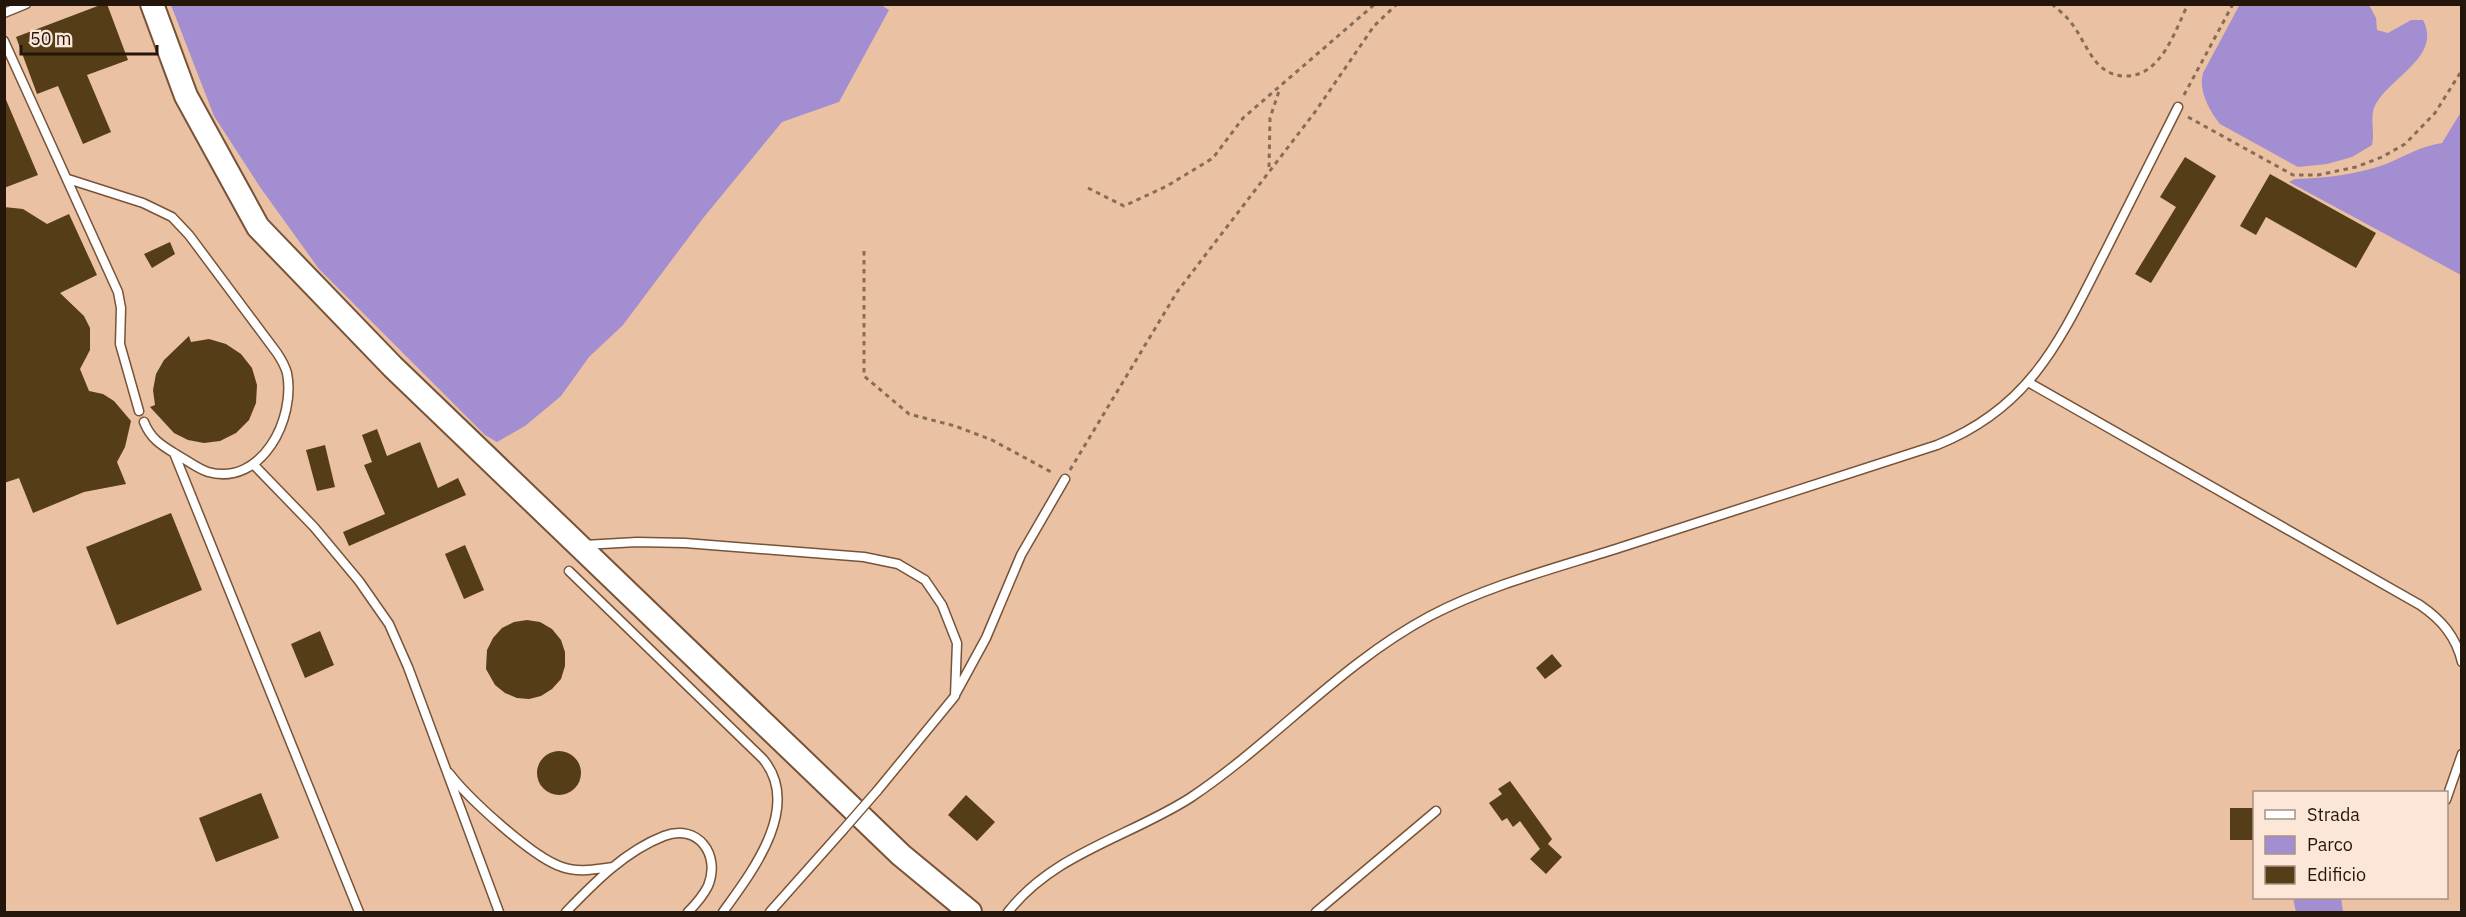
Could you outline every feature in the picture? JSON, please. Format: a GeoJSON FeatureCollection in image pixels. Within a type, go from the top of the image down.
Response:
{"type":"FeatureCollection","features":[{"type":"Feature","properties":{"kind":"street"},"geometry":{"type":"LineString","coordinates":[[152,4],[186,96],[258,226],[393,367],[901,855],[970,912]]}},
{"type":"Feature","properties":{"kind":"lane"},"geometry":{"type":"LineString","coordinates":[[4,13],[26,4]]}},
{"type":"Feature","properties":{"kind":"lane"},"geometry":{"type":"LineString","coordinates":[[4,42],[118,292],[121,308],[120,344],[139,411]]}},
{"type":"Feature","properties":{"kind":"lane"},"geometry":{"type":"LineString","coordinates":[[1008,912],[1026,891],[1053,869],[1175,807],[1213,782],[1358,662],[1432,615],[1528,578],[1950,440],[1994,415],[2028,382],[2051,354],[2067,327],[2178,106]]}},
{"type":"Feature","properties":{"kind":"lane"},"geometry":{"type":"LineString","coordinates":[[68,179],[143,203],[172,217],[189,235],[277,353],[287,373],[286,403],[277,437],[254,465],[227,473],[208,472],[174,453],[151,436],[144,422]]}},
{"type":"Feature","properties":{"kind":"lane"},"geometry":{"type":"LineString","coordinates":[[2028,382],[2420,605],[2446,627],[2456,642],[2462,662]]}},
{"type":"Feature","properties":{"kind":"lane"},"geometry":{"type":"LineString","coordinates":[[174,453],[359,912]]}},
{"type":"Feature","properties":{"kind":"lane"},"geometry":{"type":"LineString","coordinates":[[254,465],[314,527],[382,612],[402,652],[499,912]]}},
{"type":"Feature","properties":{"kind":"lane"},"geometry":{"type":"LineString","coordinates":[[770,912],[877,791],[955,696],[986,638],[1015,567],[1065,479]]}},
{"type":"Feature","properties":{"kind":"lane"},"geometry":{"type":"LineString","coordinates":[[578,545],[637,542],[685,543],[864,557],[898,564],[925,580],[935,591],[951,623],[957,643],[955,696]]}},
{"type":"Feature","properties":{"kind":"lane"},"geometry":{"type":"LineString","coordinates":[[569,571],[763,759],[774,778],[777,793],[776,812],[767,843],[753,871],[723,912]]}},
{"type":"Feature","properties":{"kind":"lane"},"geometry":{"type":"LineString","coordinates":[[2448,794],[2462,754]]}},
{"type":"Feature","properties":{"kind":"lane"},"geometry":{"type":"LineString","coordinates":[[443,765],[459,786],[479,806],[554,864],[581,870],[613,867]]}},
{"type":"Feature","properties":{"kind":"lane"},"geometry":{"type":"LineString","coordinates":[[1316,912],[1436,811]]}},
{"type":"Feature","properties":{"kind":"lane"},"geometry":{"type":"LineString","coordinates":[[566,912],[613,867],[664,836],[683,833],[695,836],[708,851],[712,865],[708,886],[688,912]]}},
{"type":"Feature","properties":{"kind":"path"},"geometry":{"type":"LineString","coordinates":[[1088,188],[1124,206],[1167,186],[1213,158],[1243,118],[1375,4]]}},
{"type":"Feature","properties":{"kind":"path"},"geometry":{"type":"LineString","coordinates":[[864,251],[864,376],[909,414],[955,426],[992,440],[1065,479],[1177,292],[1269,169],[1315,112],[1374,26],[1397,4]]}},
{"type":"Feature","properties":{"kind":"path"},"geometry":{"type":"LineString","coordinates":[[2052,4],[2069,20],[2096,62],[2107,72],[2126,76],[2145,72],[2155,64],[2188,4]]}},
{"type":"Feature","properties":{"kind":"path"},"geometry":{"type":"LineString","coordinates":[[2233,4],[2178,106],[2186,116],[2293,175],[2318,174],[2356,167],[2382,157],[2405,144],[2435,113],[2462,70]]}},
{"type":"Feature","properties":{"kind":"path"},"geometry":{"type":"LineString","coordinates":[[1269,169],[1270,118],[1280,87]]}},
{"type":"Feature","properties":{"kind":"green space"},"geometry":{"type":"Polygon","coordinates":[[[2240,4],[2369,5],[2376,18],[2377,30],[2388,33],[2411,20],[2423,20],[2427,33],[2425,46],[2419,57],[2380,97],[2374,108],[2372,145],[2352,157],[2327,164],[2298,167],[2220,124],[2203,93],[2203,73],[2240,4]]]}},
{"type":"Feature","properties":{"kind":"green space"},"geometry":{"type":"Polygon","coordinates":[[[171,5],[881,5],[889,10],[839,102],[782,122],[704,217],[623,325],[589,357],[561,396],[525,426],[497,442],[485,435],[319,269],[260,187],[214,116],[171,5]]]}},
{"type":"Feature","properties":{"kind":"green space"},"geometry":{"type":"Polygon","coordinates":[[[2461,112],[2461,275],[2289,182],[2295,179],[2330,177],[2363,171],[2442,143],[2461,112]]]}},
{"type":"Feature","properties":{"kind":"green space"},"geometry":{"type":"Polygon","coordinates":[[[2293,899],[2341,899],[2343,912],[2296,912],[2293,899]]]}},
{"type":"Feature","properties":{"kind":"building"},"geometry":{"type":"Polygon","coordinates":[[[107,4],[128,60],[87,75],[111,132],[83,144],[58,86],[37,94],[16,37],[107,4]]]}},
{"type":"Feature","properties":{"kind":"building"},"geometry":{"type":"Polygon","coordinates":[[[4,95],[38,175],[4,188],[4,95]]]}},
{"type":"Feature","properties":{"kind":"building"},"geometry":{"type":"Polygon","coordinates":[[[2185,157],[2216,176],[2151,283],[2135,274],[2176,207],[2160,197],[2185,157]]]}},
{"type":"Feature","properties":{"kind":"building"},"geometry":{"type":"Polygon","coordinates":[[[2270,174],[2376,233],[2356,268],[2266,217],[2256,235],[2240,226],[2270,174]]]}},
{"type":"Feature","properties":{"kind":"building"},"geometry":{"type":"Polygon","coordinates":[[[4,207],[23,209],[47,224],[69,214],[97,275],[60,293],[84,316],[90,328],[90,350],[80,369],[89,391],[103,394],[114,401],[131,421],[125,447],[117,462],[126,484],[84,492],[33,513],[19,478],[4,483],[4,207]]]}},
{"type":"Feature","properties":{"kind":"building"},"geometry":{"type":"Polygon","coordinates":[[[170,242],[175,254],[152,268],[144,254],[170,242]]]}},
{"type":"Feature","properties":{"kind":"building"},"geometry":{"type":"Polygon","coordinates":[[[189,336],[191,342],[209,339],[226,344],[241,354],[252,368],[257,385],[256,403],[249,420],[236,433],[220,441],[204,443],[188,440],[174,433],[150,407],[155,405],[153,390],[156,374],[164,360],[189,336]]]}},
{"type":"Feature","properties":{"kind":"building"},"geometry":{"type":"Polygon","coordinates":[[[377,429],[387,456],[420,442],[438,488],[458,478],[466,495],[349,546],[343,532],[385,514],[364,465],[372,462],[362,435],[377,429]]]}},
{"type":"Feature","properties":{"kind":"building"},"geometry":{"type":"Polygon","coordinates":[[[325,445],[335,487],[317,491],[306,450],[325,445]]]}},
{"type":"Feature","properties":{"kind":"building"},"geometry":{"type":"Polygon","coordinates":[[[171,513],[202,590],[117,625],[86,547],[171,513]]]}},
{"type":"Feature","properties":{"kind":"building"},"geometry":{"type":"Polygon","coordinates":[[[465,545],[484,590],[464,599],[445,554],[465,545]]]}},
{"type":"Feature","properties":{"kind":"building"},"geometry":{"type":"Polygon","coordinates":[[[527,620],[540,622],[552,629],[561,640],[565,652],[565,666],[561,679],[541,696],[529,699],[517,698],[505,693],[495,685],[486,669],[487,650],[493,638],[502,628],[514,622],[527,620]]]}},
{"type":"Feature","properties":{"kind":"building"},"geometry":{"type":"Polygon","coordinates":[[[320,631],[334,665],[305,678],[291,644],[320,631]]]}},
{"type":"Feature","properties":{"kind":"building"},"geometry":{"type":"Polygon","coordinates":[[[1552,654],[1562,666],[1545,679],[1536,668],[1552,654]]]}},
{"type":"Feature","properties":{"kind":"building"},"geometry":{"type":"Polygon","coordinates":[[[559,751],[574,758],[581,773],[574,788],[559,795],[544,788],[537,773],[544,758],[559,751]]]}},
{"type":"Feature","properties":{"kind":"building"},"geometry":{"type":"Polygon","coordinates":[[[1510,781],[1552,839],[1548,844],[1562,857],[1546,874],[1530,859],[1540,849],[1520,821],[1513,827],[1507,818],[1502,821],[1489,803],[1502,794],[1498,789],[1510,781]]]}},
{"type":"Feature","properties":{"kind":"building"},"geometry":{"type":"Polygon","coordinates":[[[261,793],[279,838],[216,862],[199,818],[261,793]]]}},
{"type":"Feature","properties":{"kind":"building"},"geometry":{"type":"Polygon","coordinates":[[[966,795],[995,822],[977,841],[948,815],[966,795]]]}},
{"type":"Feature","properties":{"kind":"building"},"geometry":{"type":"Polygon","coordinates":[[[2230,808],[2253,808],[2253,840],[2230,840],[2230,808]]]}}]}
